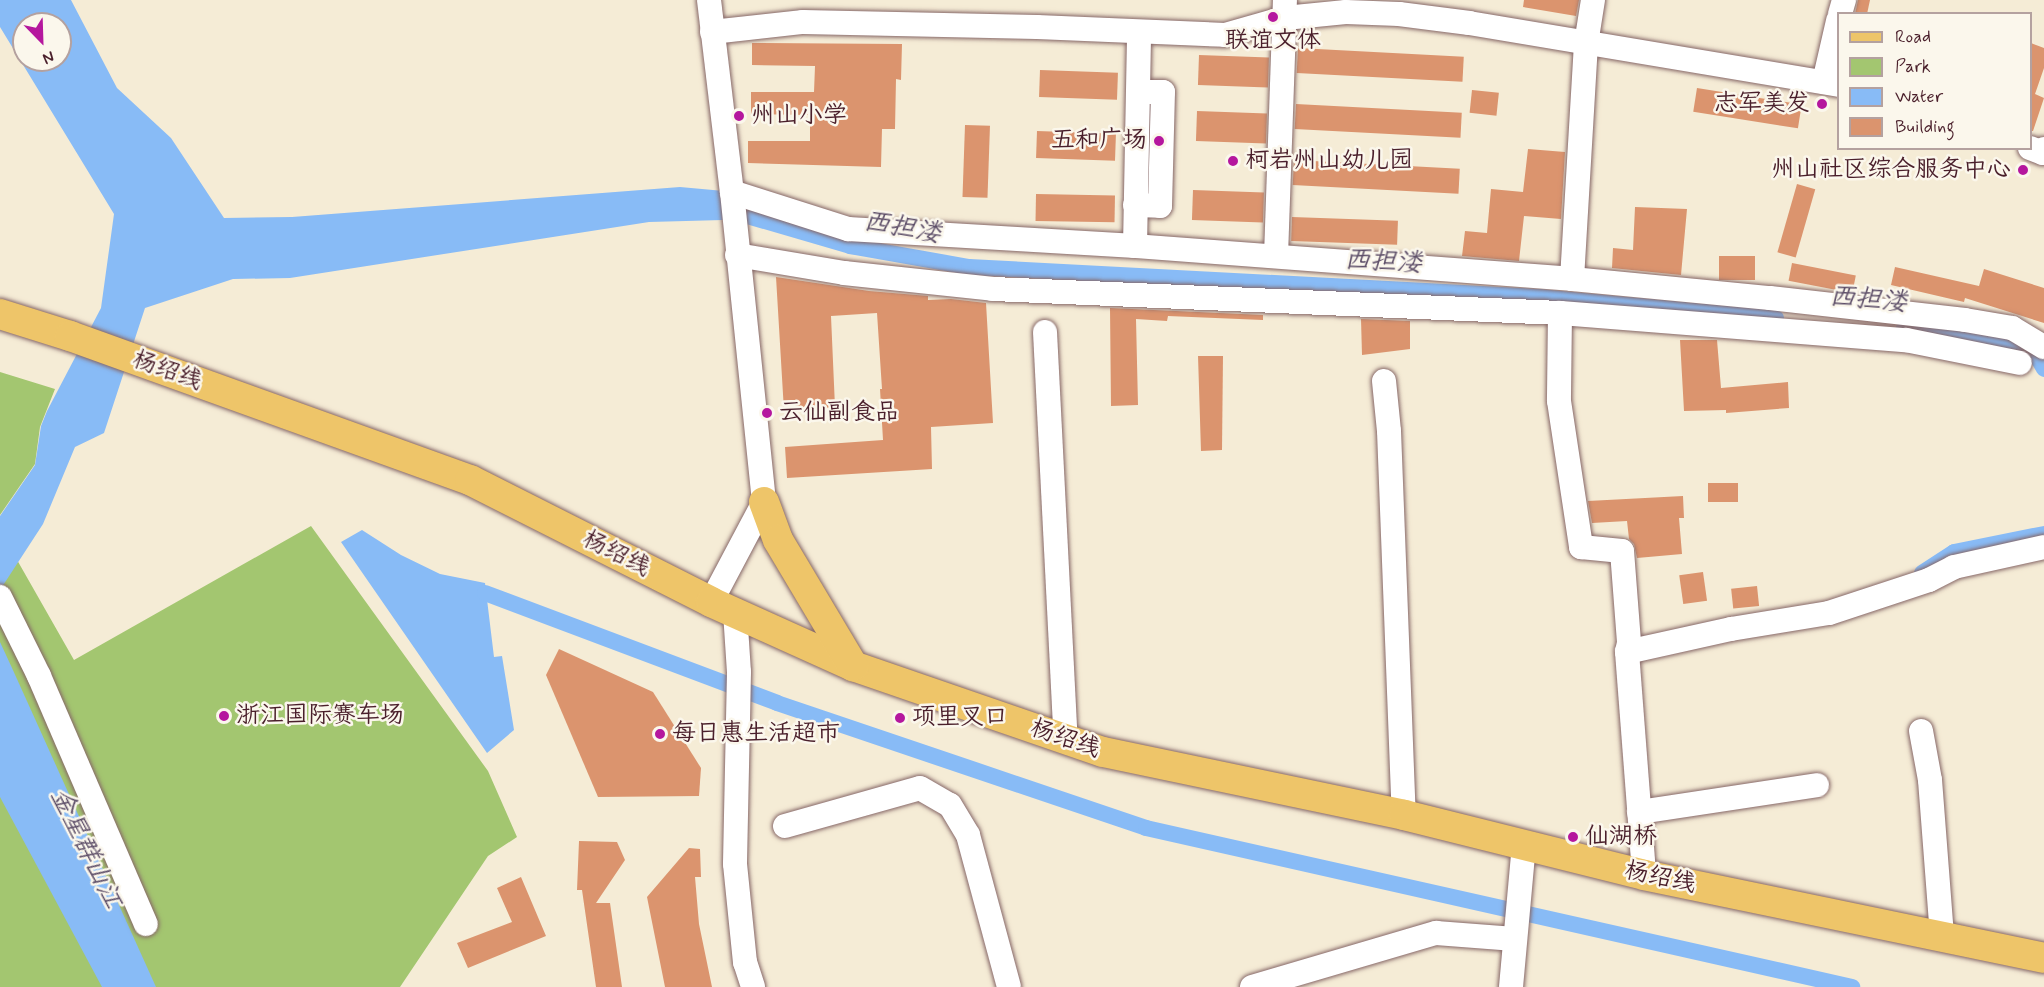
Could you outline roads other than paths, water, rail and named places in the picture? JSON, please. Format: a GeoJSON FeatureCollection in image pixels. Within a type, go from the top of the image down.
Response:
{"type":"FeatureCollection","features":[{"type":"Feature","properties":{"kind":"main road","name":"杨绍线"},"geometry":{"type":"LineString","coordinates":[[1,318],[70,336],[470,480],[723,607],[853,666],[1103,752],[1404,815],[1644,875],[2044,958]]}},
{"type":"Feature","properties":{"kind":"main road"},"geometry":{"type":"LineString","coordinates":[[764,502],[778,540],[853,666]]}},
{"type":"Feature","properties":{"kind":"street"},"geometry":{"type":"LineString","coordinates":[[709,0],[732,192],[764,502],[723,607],[739,672],[735,864],[745,962],[753,987]]}},
{"type":"Feature","properties":{"kind":"street"},"geometry":{"type":"LineString","coordinates":[[1572,279],[1586,44],[1593,0]]}},
{"type":"Feature","properties":{"kind":"street"},"geometry":{"type":"LineString","coordinates":[[712,32],[803,22],[1183,32],[1225,36],[1285,9],[1347,6],[1461,22],[1831,83],[1837,36]]}},
{"type":"Feature","properties":{"kind":"street"},"geometry":{"type":"LineString","coordinates":[[1276,256],[1285,9]]}},
{"type":"Feature","properties":{"kind":"street"},"geometry":{"type":"LineString","coordinates":[[1135,246],[1138,32]]}},
{"type":"Feature","properties":{"kind":"street"},"geometry":{"type":"LineString","coordinates":[[732,192],[848,229],[1135,246],[1572,279],[1965,320],[2012,328],[2044,347]]}},
{"type":"Feature","properties":{"kind":"street"},"geometry":{"type":"LineString","coordinates":[[737,255],[844,273],[993,289],[1560,313],[1906,340],[2020,363]]}},
{"type":"Feature","properties":{"kind":"street"},"geometry":{"type":"LineString","coordinates":[[1560,313],[1559,401],[1581,547],[1622,551],[1629,643],[1627,652],[1644,875]]}},
{"type":"Feature","properties":{"kind":"street"},"geometry":{"type":"LineString","coordinates":[[1045,332],[1066,740]]}},
{"type":"Feature","properties":{"kind":"street"},"geometry":{"type":"LineString","coordinates":[[1384,381],[1389,431],[1404,815]]}},
{"type":"Feature","properties":{"kind":"street"},"geometry":{"type":"LineString","coordinates":[[1627,652],[1731,629],[1829,613],[1929,580],[1954,567],[2044,547]]}},
{"type":"Feature","properties":{"kind":"street"},"geometry":{"type":"LineString","coordinates":[[0,597],[39,676],[146,924]]}},
{"type":"Feature","properties":{"kind":"street"},"geometry":{"type":"LineString","coordinates":[[1921,731],[1930,780],[1941,937]]}},
{"type":"Feature","properties":{"kind":"street"},"geometry":{"type":"LineString","coordinates":[[1639,812],[1817,785]]}},
{"type":"Feature","properties":{"kind":"street"},"geometry":{"type":"LineString","coordinates":[[785,826],[920,788],[950,805],[968,835],[1009,987]]}},
{"type":"Feature","properties":{"kind":"street"},"geometry":{"type":"LineString","coordinates":[[1511,987],[1524,845]]}},
{"type":"Feature","properties":{"kind":"street"},"geometry":{"type":"LineString","coordinates":[[1252,987],[1436,933],[1517,923]]}},
{"type":"Feature","properties":{"kind":"water"},"geometry":{"type":"Polygon","coordinates":[[[0,0],[71,0],[117,88],[171,138],[224,218],[292,217],[680,187],[724,191],[723,220],[649,222],[290,278],[233,279],[145,308],[104,433],[75,447],[43,524],[0,590],[0,516],[35,465],[41,426],[47,411],[101,308],[114,214],[27,72],[72,72],[72,12],[12,12],[12,47],[0,27],[0,0]]]}},
{"type":"Feature","properties":{"kind":"water"},"geometry":{"type":"Polygon","coordinates":[[[362,530],[401,555],[440,574],[485,583],[494,657],[502,656],[514,730],[487,753],[341,542],[362,530]]]}},
{"type":"Feature","properties":{"kind":"water","name":"金星群山江"},"geometry":{"type":"Polygon","coordinates":[[[0,642],[156,987],[102,987],[0,797],[0,642]]]}},
{"type":"Feature","properties":{"kind":"waterway","name":"西担溇"},"geometry":{"type":"LineString","coordinates":[[727,210],[850,246],[969,267],[1539,297],[1776,318]]}},
{"type":"Feature","properties":{"kind":"waterway","name":"西担溇"},"geometry":{"type":"LineString","coordinates":[[1903,330],[1974,336],[2036,355],[2044,369]]}},
{"type":"Feature","properties":{"kind":"waterway","name":"西担溇"},"geometry":{"type":"LineString","coordinates":[[1922,573],[1954,552],[2044,534]]}},
{"type":"Feature","properties":{"kind":"waterway"},"geometry":{"type":"LineString","coordinates":[[485,593],[777,703],[1146,828],[1852,987]]}},
{"type":"Feature","properties":{"kind":"place","name":"联谊文体"},"geometry":{"type":"Point","coordinates":[1273,17]}},
{"type":"Feature","properties":{"kind":"place","name":"志军美发"},"geometry":{"type":"Point","coordinates":[1822,104]}},
{"type":"Feature","properties":{"kind":"place","name":"州山小学"},"geometry":{"type":"Point","coordinates":[739,116]}},
{"type":"Feature","properties":{"kind":"place","name":"五和广场"},"geometry":{"type":"Point","coordinates":[1159,141]}},
{"type":"Feature","properties":{"kind":"place","name":"柯岩州山幼儿园"},"geometry":{"type":"Point","coordinates":[1233,161]}},
{"type":"Feature","properties":{"kind":"place","name":"州山社区综合服务中心"},"geometry":{"type":"Point","coordinates":[2023,170]}},
{"type":"Feature","properties":{"kind":"place","name":"云仙副食品"},"geometry":{"type":"Point","coordinates":[767,413]}},
{"type":"Feature","properties":{"kind":"place","name":"浙江国际赛车场"},"geometry":{"type":"Point","coordinates":[224,716]}},
{"type":"Feature","properties":{"kind":"place","name":"项里叉口"},"geometry":{"type":"Point","coordinates":[900,718]}},
{"type":"Feature","properties":{"kind":"place","name":"每日惠生活超市"},"geometry":{"type":"Point","coordinates":[660,734]}},
{"type":"Feature","properties":{"kind":"place","name":"仙湖桥"},"geometry":{"type":"Point","coordinates":[1573,837]}}]}
